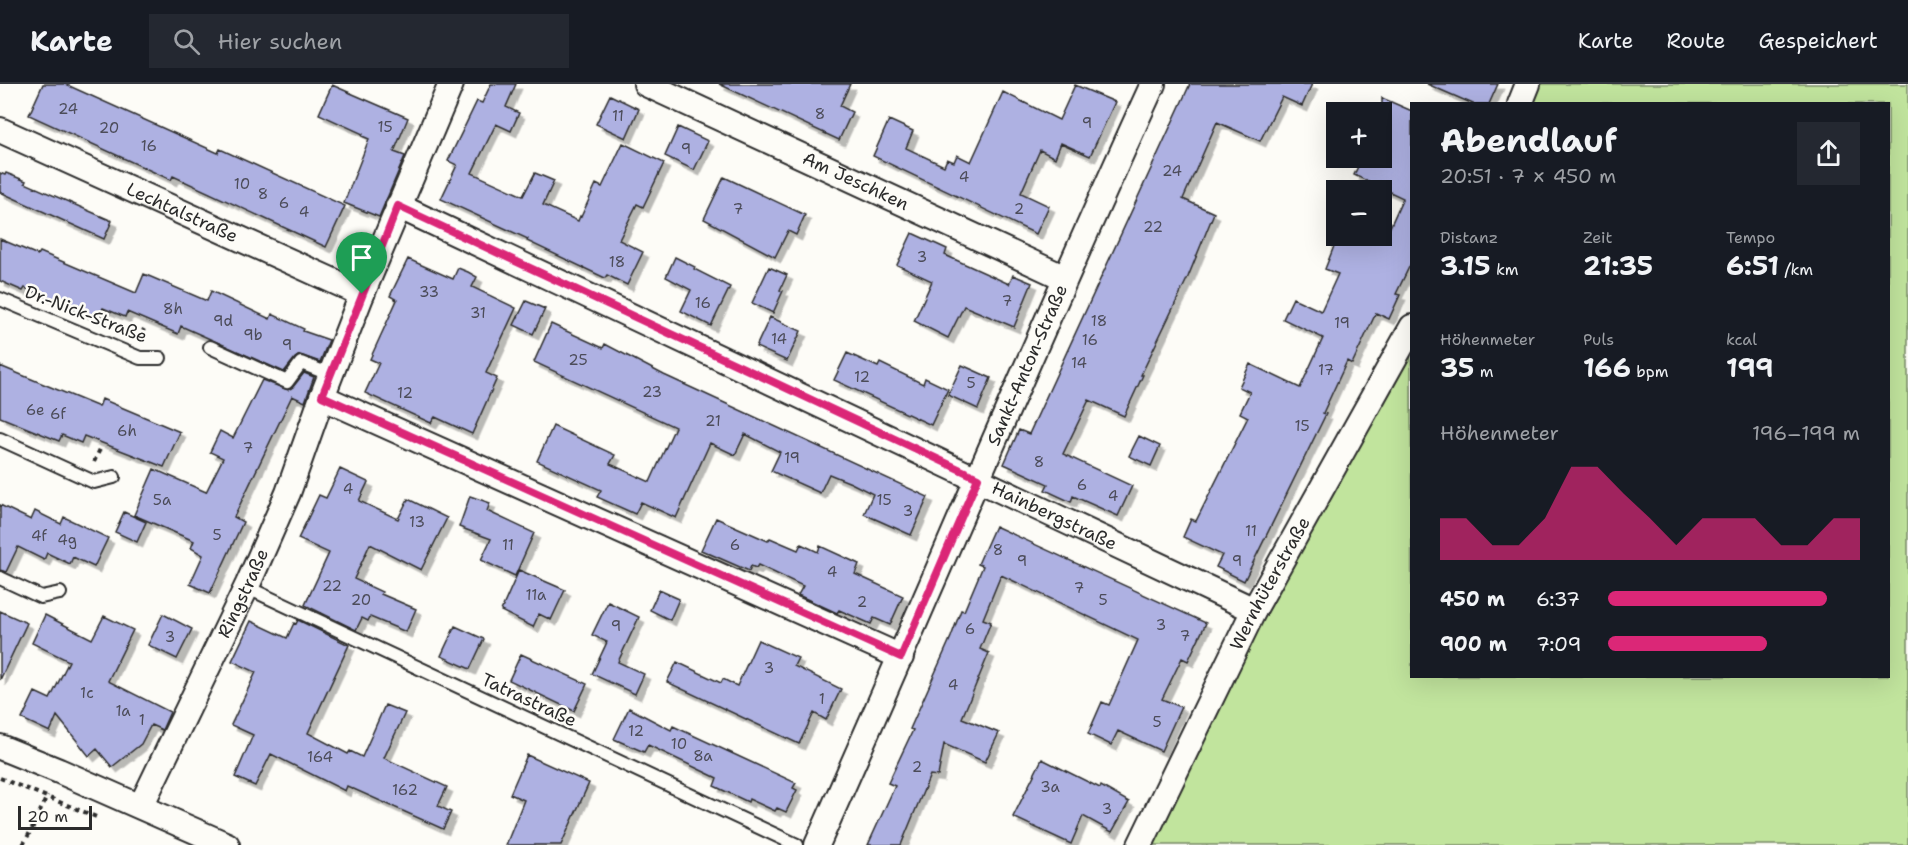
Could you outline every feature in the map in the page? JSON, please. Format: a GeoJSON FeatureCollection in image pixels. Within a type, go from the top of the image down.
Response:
{"type":"FeatureCollection","features":[{"type":"Feature","properties":{"kind":"street","name":"Ringstraße"},"geometry":{"type":"LineString","coordinates":[[141,806],[288,494],[362,294],[451,84]]}},
{"type":"Feature","properties":{"kind":"street","name":"Am Jeschken"},"geometry":{"type":"LineString","coordinates":[[646,84],[1065,278]]}},
{"type":"Feature","properties":{"kind":"street"},"geometry":{"type":"LineString","coordinates":[[1521,102],[1528,84]]}},
{"type":"Feature","properties":{"kind":"street","name":"Sankt-Anton-Straße"},"geometry":{"type":"LineString","coordinates":[[817,845],[901,657],[1146,86]]}},
{"type":"Feature","properties":{"kind":"street","name":"Lechtalstraße"},"geometry":{"type":"LineString","coordinates":[[0,130],[362,294]]}},
{"type":"Feature","properties":{"kind":"street","name":"Hainbergstraße"},"geometry":{"type":"LineString","coordinates":[[398,206],[1254,610]]}},
{"type":"Feature","properties":{"kind":"street","name":"Wernhüterstraße"},"geometry":{"type":"LineString","coordinates":[[1140,845],[1254,610],[1410,331]]}},
{"type":"Feature","properties":{"kind":"street"},"geometry":{"type":"LineString","coordinates":[[327,386],[901,657]]}},
{"type":"Feature","properties":{"kind":"street"},"geometry":{"type":"LineString","coordinates":[[0,747],[227,845]]}},
{"type":"Feature","properties":{"kind":"lane","name":"Dr.-Nick-Straße"},"geometry":{"type":"LineString","coordinates":[[0,300],[140,358],[160,358]]}},
{"type":"Feature","properties":{"kind":"lane"},"geometry":{"type":"LineString","coordinates":[[210,347],[287,382],[301,363],[327,386]]}},
{"type":"Feature","properties":{"kind":"lane"},"geometry":{"type":"LineString","coordinates":[[0,439],[94,482],[114,477]]}},
{"type":"Feature","properties":{"kind":"lane"},"geometry":{"type":"LineString","coordinates":[[0,578],[41,597],[60,593]]}},
{"type":"Feature","properties":{"kind":"lane","name":"Tatrastraße"},"geometry":{"type":"LineString","coordinates":[[246,587],[797,845]]}},
{"type":"Feature","properties":{"kind":"path"},"geometry":{"type":"LineString","coordinates":[[0,778],[107,821]]}},
{"type":"Feature","properties":{"kind":"path"},"geometry":{"type":"LineString","coordinates":[[23,845],[46,796]]}},
{"type":"Feature","properties":{"kind":"green space"},"geometry":{"type":"Polygon","coordinates":[[[1540,84],[1908,84],[1908,845],[1153,845],[1263,614],[1410,348],[1410,678],[1890,678],[1890,102],[1532,102],[1540,84]]]}},
{"type":"Feature","properties":{"kind":"building"},"geometry":{"type":"Polygon","coordinates":[[[43,84],[65,84],[218,153],[220,149],[345,206],[326,247],[173,176],[171,180],[29,115],[43,84]]]}},
{"type":"Feature","properties":{"kind":"building"},"geometry":{"type":"Polygon","coordinates":[[[491,84],[516,84],[506,107],[519,113],[511,131],[496,124],[472,173],[523,196],[535,173],[554,181],[543,205],[578,221],[596,184],[602,187],[623,143],[664,163],[643,207],[637,204],[619,240],[643,252],[627,285],[607,275],[605,278],[441,199],[457,165],[448,161],[477,101],[482,103],[491,84]]]}},
{"type":"Feature","properties":{"kind":"building"},"geometry":{"type":"Polygon","coordinates":[[[719,84],[850,84],[840,106],[852,112],[839,140],[719,84]]]}},
{"type":"Feature","properties":{"kind":"building"},"geometry":{"type":"Polygon","coordinates":[[[1190,84],[1312,84],[1302,106],[1282,97],[1260,141],[1217,122],[1183,199],[1214,213],[1188,277],[1124,416],[1089,400],[1063,454],[1132,486],[1118,516],[1073,496],[1071,502],[1045,490],[1048,484],[1004,464],[1019,430],[1029,434],[1190,84]]]}},
{"type":"Feature","properties":{"kind":"building"},"geometry":{"type":"Polygon","coordinates":[[[1427,84],[1498,84],[1490,102],[1468,102],[1427,84]]]}},
{"type":"Feature","properties":{"kind":"building"},"geometry":{"type":"Polygon","coordinates":[[[332,85],[408,118],[394,152],[405,156],[379,217],[344,203],[369,139],[319,114],[332,85]]]}},
{"type":"Feature","properties":{"kind":"building"},"geometry":{"type":"Polygon","coordinates":[[[1075,85],[1115,102],[1090,156],[1061,143],[1055,158],[1040,150],[1021,193],[1049,206],[1036,234],[873,156],[889,120],[913,131],[906,148],[944,166],[947,159],[954,162],[957,155],[971,162],[1003,92],[1059,120],[1075,85]]]}},
{"type":"Feature","properties":{"kind":"building"},"geometry":{"type":"Polygon","coordinates":[[[610,95],[639,109],[626,138],[596,124],[610,95]]]}},
{"type":"Feature","properties":{"kind":"building"},"geometry":{"type":"Polygon","coordinates":[[[1392,102],[1410,110],[1410,265],[1396,294],[1400,295],[1389,319],[1376,313],[1352,364],[1347,361],[1323,413],[1326,414],[1244,581],[1216,567],[1222,555],[1183,537],[1191,519],[1196,521],[1248,417],[1240,413],[1250,392],[1239,387],[1250,364],[1300,388],[1323,338],[1283,319],[1293,298],[1321,311],[1338,274],[1325,269],[1334,246],[1392,246],[1392,223],[1403,198],[1392,193],[1392,180],[1365,180],[1354,175],[1357,168],[1392,168],[1392,102]]]}},
{"type":"Feature","properties":{"kind":"building"},"geometry":{"type":"Polygon","coordinates":[[[678,127],[708,141],[694,170],[665,156],[678,127]]]}},
{"type":"Feature","properties":{"kind":"building"},"geometry":{"type":"Polygon","coordinates":[[[0,173],[26,181],[25,183],[112,221],[104,239],[0,192],[0,173]]]}},
{"type":"Feature","properties":{"kind":"building"},"geometry":{"type":"Polygon","coordinates":[[[724,177],[805,215],[796,235],[788,231],[775,257],[704,219],[724,177]]]}},
{"type":"Feature","properties":{"kind":"building"},"geometry":{"type":"Polygon","coordinates":[[[912,233],[947,249],[945,255],[1009,284],[1013,275],[1032,283],[1014,327],[964,306],[948,338],[914,321],[932,281],[897,265],[912,233]]]}},
{"type":"Feature","properties":{"kind":"building"},"geometry":{"type":"Polygon","coordinates":[[[0,239],[38,255],[40,252],[136,293],[144,274],[207,301],[211,291],[270,319],[272,314],[304,329],[303,331],[329,340],[320,362],[300,355],[284,372],[181,326],[178,334],[127,312],[125,317],[103,308],[98,319],[25,288],[23,291],[0,281],[0,239]]]}},
{"type":"Feature","properties":{"kind":"building"},"geometry":{"type":"Polygon","coordinates":[[[675,257],[730,287],[711,326],[681,311],[691,290],[666,277],[675,257]]]}},
{"type":"Feature","properties":{"kind":"building"},"geometry":{"type":"Polygon","coordinates":[[[408,259],[453,279],[458,268],[468,272],[477,277],[472,287],[516,308],[486,373],[497,378],[472,434],[435,417],[431,423],[365,393],[379,363],[370,359],[397,300],[390,296],[408,259]]]}},
{"type":"Feature","properties":{"kind":"building"},"geometry":{"type":"Polygon","coordinates":[[[769,267],[787,275],[773,313],[752,303],[769,267]]]}},
{"type":"Feature","properties":{"kind":"building"},"geometry":{"type":"Polygon","coordinates":[[[526,301],[545,309],[533,334],[514,325],[526,301]]]}},
{"type":"Feature","properties":{"kind":"building"},"geometry":{"type":"Polygon","coordinates":[[[770,317],[801,331],[787,361],[756,347],[770,317]]]}},
{"type":"Feature","properties":{"kind":"building"},"geometry":{"type":"Polygon","coordinates":[[[551,324],[603,348],[605,344],[664,375],[928,497],[911,535],[864,514],[873,494],[851,483],[829,474],[820,493],[771,471],[780,452],[745,434],[735,455],[710,443],[676,518],[641,502],[635,514],[597,497],[601,490],[537,461],[553,426],[615,455],[610,464],[650,482],[675,427],[534,362],[551,324]]]}},
{"type":"Feature","properties":{"kind":"building"},"geometry":{"type":"Polygon","coordinates":[[[847,353],[878,367],[880,363],[923,384],[925,378],[948,389],[931,425],[834,380],[847,353]]]}},
{"type":"Feature","properties":{"kind":"building"},"geometry":{"type":"Polygon","coordinates":[[[962,365],[991,378],[978,409],[948,395],[962,365]]]}},
{"type":"Feature","properties":{"kind":"building"},"geometry":{"type":"Polygon","coordinates":[[[0,366],[99,407],[102,399],[180,432],[164,467],[84,436],[81,443],[62,435],[59,441],[0,417],[0,366]]]}},
{"type":"Feature","properties":{"kind":"building"},"geometry":{"type":"Polygon","coordinates":[[[304,373],[314,377],[305,402],[292,396],[234,517],[243,522],[210,593],[190,584],[203,555],[191,548],[194,541],[134,515],[154,469],[206,492],[223,458],[210,452],[220,431],[233,438],[262,380],[288,390],[304,373]]]}},
{"type":"Feature","properties":{"kind":"building"},"geometry":{"type":"Polygon","coordinates":[[[1139,436],[1160,446],[1151,466],[1129,456],[1139,436]]]}},
{"type":"Feature","properties":{"kind":"building"},"geometry":{"type":"Polygon","coordinates":[[[340,469],[368,482],[359,501],[398,519],[408,499],[447,518],[421,570],[370,544],[354,579],[416,609],[406,632],[370,617],[368,621],[362,618],[356,630],[305,605],[329,553],[298,539],[319,495],[326,498],[340,469]]]}},
{"type":"Feature","properties":{"kind":"building"},"geometry":{"type":"Polygon","coordinates":[[[470,496],[490,503],[487,511],[534,533],[515,576],[481,560],[491,539],[459,527],[470,496]]]}},
{"type":"Feature","properties":{"kind":"building"},"geometry":{"type":"Polygon","coordinates":[[[0,505],[31,520],[35,511],[61,524],[64,517],[108,538],[94,567],[73,557],[70,564],[47,553],[44,560],[18,547],[6,572],[0,570],[0,505]]]}},
{"type":"Feature","properties":{"kind":"building"},"geometry":{"type":"Polygon","coordinates":[[[124,512],[146,522],[137,542],[115,532],[124,512]]]}},
{"type":"Feature","properties":{"kind":"building"},"geometry":{"type":"Polygon","coordinates":[[[716,518],[768,541],[770,538],[798,550],[801,544],[818,552],[820,546],[859,564],[855,574],[903,596],[890,625],[874,618],[871,624],[839,610],[837,613],[798,595],[803,586],[758,565],[756,568],[751,566],[749,571],[701,550],[716,518]]]}},
{"type":"Feature","properties":{"kind":"building"},"geometry":{"type":"Polygon","coordinates":[[[995,526],[1206,623],[1188,661],[1182,658],[1162,699],[1181,707],[1161,751],[1118,731],[1111,745],[1088,734],[1102,702],[1109,705],[1138,640],[1001,575],[983,619],[991,622],[980,649],[989,653],[962,718],[999,733],[985,762],[944,744],[938,776],[930,775],[901,845],[868,845],[895,786],[888,783],[913,730],[910,729],[961,610],[964,611],[983,566],[978,564],[995,526]]]}},
{"type":"Feature","properties":{"kind":"building"},"geometry":{"type":"Polygon","coordinates":[[[519,570],[565,590],[551,620],[539,614],[533,627],[501,611],[519,570]]]}},
{"type":"Feature","properties":{"kind":"building"},"geometry":{"type":"Polygon","coordinates":[[[659,590],[679,599],[670,620],[650,610],[659,590]]]}},
{"type":"Feature","properties":{"kind":"building"},"geometry":{"type":"Polygon","coordinates":[[[608,602],[639,617],[618,662],[644,674],[635,694],[592,674],[607,642],[592,635],[608,602]]]}},
{"type":"Feature","properties":{"kind":"building"},"geometry":{"type":"Polygon","coordinates":[[[0,611],[27,623],[0,680],[0,611]]]}},
{"type":"Feature","properties":{"kind":"building"},"geometry":{"type":"Polygon","coordinates":[[[163,614],[192,629],[177,659],[148,645],[163,614]]]}},
{"type":"Feature","properties":{"kind":"building"},"geometry":{"type":"Polygon","coordinates":[[[45,615],[92,639],[104,616],[133,630],[108,681],[170,712],[162,730],[151,725],[141,744],[112,767],[97,749],[89,756],[57,716],[50,732],[22,719],[35,692],[50,699],[69,661],[32,643],[45,615]]]}},
{"type":"Feature","properties":{"kind":"building"},"geometry":{"type":"Polygon","coordinates":[[[298,620],[349,645],[308,733],[348,754],[350,751],[362,757],[385,705],[405,713],[384,758],[447,787],[438,806],[451,812],[443,829],[347,786],[345,791],[271,754],[255,786],[235,777],[253,735],[231,725],[256,672],[232,661],[251,621],[287,638],[294,623],[296,624],[298,620]]]}},
{"type":"Feature","properties":{"kind":"building"},"geometry":{"type":"Polygon","coordinates":[[[455,626],[484,639],[470,669],[441,656],[455,626]]]}},
{"type":"Feature","properties":{"kind":"building"},"geometry":{"type":"Polygon","coordinates":[[[758,640],[798,658],[794,666],[841,689],[826,720],[814,713],[799,744],[667,682],[677,662],[721,683],[723,679],[737,686],[758,640]]]}},
{"type":"Feature","properties":{"kind":"building"},"geometry":{"type":"Polygon","coordinates":[[[521,654],[587,684],[574,711],[509,680],[521,654]]]}},
{"type":"Feature","properties":{"kind":"building"},"geometry":{"type":"Polygon","coordinates":[[[629,708],[671,730],[673,726],[796,783],[793,788],[797,790],[786,812],[777,808],[775,811],[749,799],[748,802],[714,786],[717,778],[648,745],[644,752],[614,739],[629,708]]]}},
{"type":"Feature","properties":{"kind":"building"},"geometry":{"type":"Polygon","coordinates":[[[527,755],[589,783],[561,845],[506,845],[524,800],[510,794],[527,755]]]}},
{"type":"Feature","properties":{"kind":"building"},"geometry":{"type":"Polygon","coordinates":[[[1042,759],[1100,788],[1101,786],[1129,802],[1112,832],[1083,816],[1071,844],[1013,817],[1042,759]]]}},
{"type":"Feature","properties":{"kind":"route"},"geometry":{"type":"LineString","coordinates":[[398,206],[978,478],[901,657],[322,396],[362,294],[398,206]]}}]}
